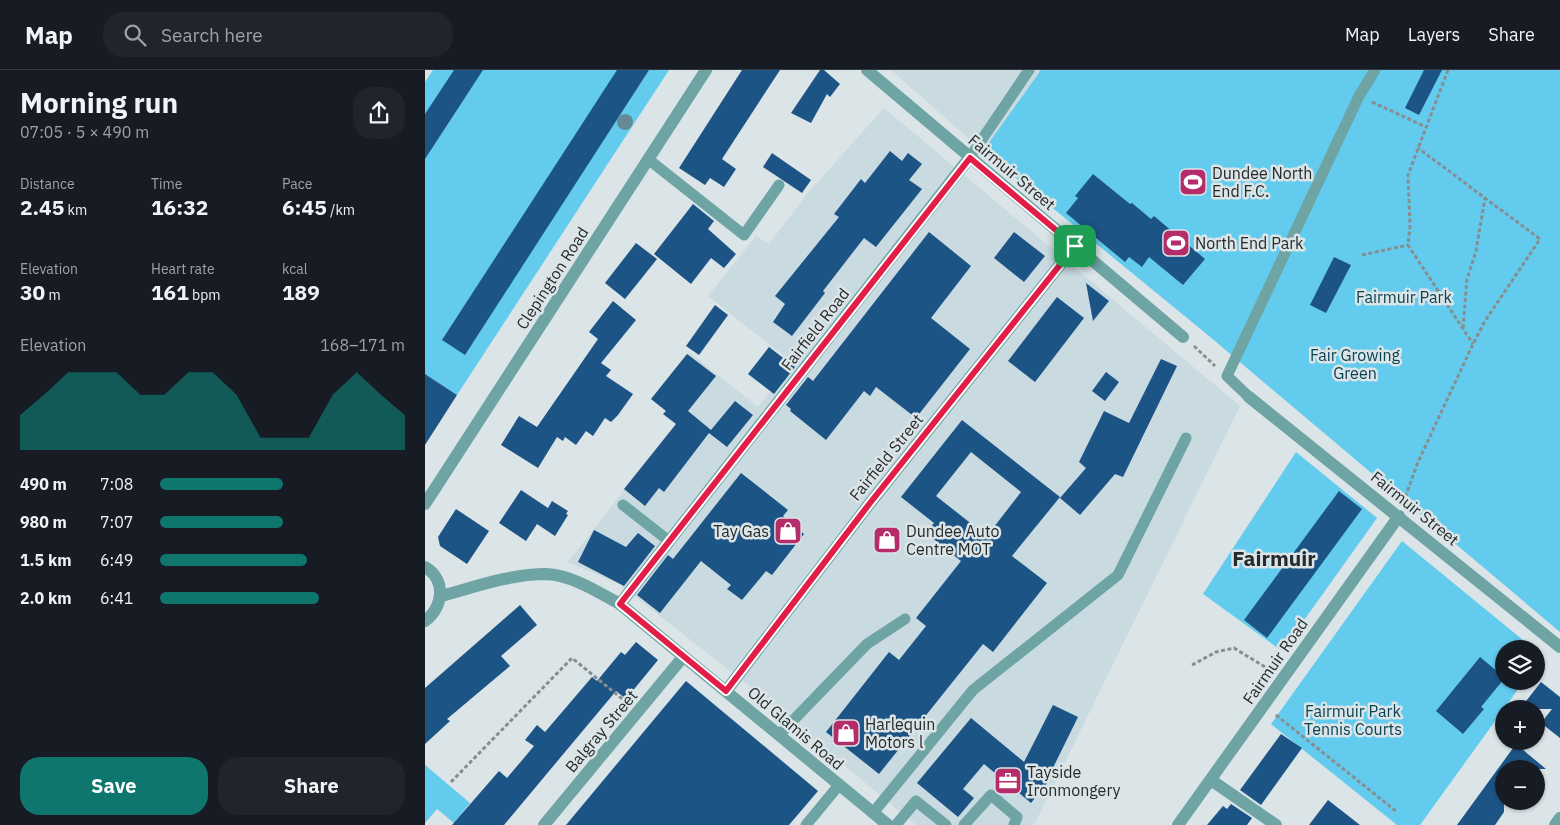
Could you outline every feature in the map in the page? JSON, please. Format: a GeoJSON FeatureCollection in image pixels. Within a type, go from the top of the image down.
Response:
{"type":"FeatureCollection","features":[{"type":"Feature","properties":{"kind":"street","name":"Clepington Road"},"geometry":{"type":"LineString","coordinates":[[427,499],[706,70]]}},
{"type":"Feature","properties":{"kind":"street","name":"Fairmuir Street"},"geometry":{"type":"LineString","coordinates":[[867,70],[1183,337]]}},
{"type":"Feature","properties":{"kind":"street","name":"Fairfield Road"},"geometry":{"type":"LineString","coordinates":[[620,604],[970,158]]}},
{"type":"Feature","properties":{"kind":"street","name":"Fairfield Street"},"geometry":{"type":"LineString","coordinates":[[726,691],[870,503],[1075,246]]}},
{"type":"Feature","properties":{"kind":"street","name":"Fairmuir Street"},"geometry":{"type":"LineString","coordinates":[[1249,397],[1560,647]]}},
{"type":"Feature","properties":{"kind":"street","name":"Fairmuir Road"},"geometry":{"type":"LineString","coordinates":[[1178,825],[1399,516]]}},
{"type":"Feature","properties":{"kind":"street"},"geometry":{"type":"LineString","coordinates":[[425,567],[438,581],[441,596],[438,606],[425,621]]}},
{"type":"Feature","properties":{"kind":"street","name":"Old Glamis Road"},"geometry":{"type":"LineString","coordinates":[[441,596],[509,578],[547,574],[586,585],[620,604],[888,825]]}},
{"type":"Feature","properties":{"kind":"street","name":"Balgray Street"},"geometry":{"type":"LineString","coordinates":[[544,825],[683,657]]}},
{"type":"Feature","properties":{"kind":"street"},"geometry":{"type":"LineString","coordinates":[[1211,780],[1275,825]]}},
{"type":"Feature","properties":{"kind":"street"},"geometry":{"type":"LineString","coordinates":[[1555,825],[1560,818]]}},
{"type":"Feature","properties":{"kind":"lane","name":"Fairfield Road"},"geometry":{"type":"LineString","coordinates":[[970,158],[1029,70]]}},
{"type":"Feature","properties":{"kind":"lane"},"geometry":{"type":"LineString","coordinates":[[1249,397],[1227,376],[1359,96],[1375,70]]}},
{"type":"Feature","properties":{"kind":"lane"},"geometry":{"type":"LineString","coordinates":[[648,159],[744,235],[779,185]]}},
{"type":"Feature","properties":{"kind":"lane"},"geometry":{"type":"LineString","coordinates":[[873,813],[973,690],[1118,575],[1186,438]]}},
{"type":"Feature","properties":{"kind":"lane"},"geometry":{"type":"LineString","coordinates":[[623,505],[669,542]]}},
{"type":"Feature","properties":{"kind":"lane"},"geometry":{"type":"LineString","coordinates":[[779,735],[867,644],[905,619]]}},
{"type":"Feature","properties":{"kind":"lane"},"geometry":{"type":"LineString","coordinates":[[805,825],[839,785]]}},
{"type":"Feature","properties":{"kind":"lane"},"geometry":{"type":"LineString","coordinates":[[964,825],[991,795],[1017,817],[1014,825]]}},
{"type":"Feature","properties":{"kind":"lane"},"geometry":{"type":"LineString","coordinates":[[896,825],[916,801],[946,825]]}},
{"type":"Feature","properties":{"kind":"path"},"geometry":{"type":"LineString","coordinates":[[1447,70],[1425,126],[1409,175],[1408,245],[1473,344]]}},
{"type":"Feature","properties":{"kind":"path"},"geometry":{"type":"LineString","coordinates":[[1359,96],[1425,126]]}},
{"type":"Feature","properties":{"kind":"path"},"geometry":{"type":"LineString","coordinates":[[1399,516],[1418,462],[1473,344],[1485,321],[1540,239],[1418,148]]}},
{"type":"Feature","properties":{"kind":"path"},"geometry":{"type":"LineString","coordinates":[[1463,329],[1467,278],[1476,251],[1485,198]]}},
{"type":"Feature","properties":{"kind":"path"},"geometry":{"type":"LineString","coordinates":[[1361,255],[1408,245]]}},
{"type":"Feature","properties":{"kind":"path"},"geometry":{"type":"LineString","coordinates":[[1183,337],[1227,376]]}},
{"type":"Feature","properties":{"kind":"path"},"geometry":{"type":"LineString","coordinates":[[1193,665],[1216,652],[1234,648],[1282,679]]}},
{"type":"Feature","properties":{"kind":"path"},"geometry":{"type":"LineString","coordinates":[[451,782],[572,658],[638,712]]}},
{"type":"Feature","properties":{"kind":"path"},"geometry":{"type":"LineString","coordinates":[[1263,706],[1397,812]]}},
{"type":"Feature","properties":{"kind":"shaded area"},"geometry":{"type":"Polygon","coordinates":[[[891,70],[1041,70],[983,151],[891,70]]]}},
{"type":"Feature","properties":{"kind":"shaded area"},"geometry":{"type":"Polygon","coordinates":[[[884,108],[1240,406],[1034,825],[916,825],[752,688],[619,584],[568,562],[677,423],[663,414],[666,410],[651,399],[689,352],[758,407],[793,363],[708,296],[756,236],[769,244],[807,194],[884,108]]]}},
{"type":"Feature","properties":{"kind":"green space"},"geometry":{"type":"Polygon","coordinates":[[[433,70],[669,70],[457,395],[425,374],[425,82],[433,70]]]}},
{"type":"Feature","properties":{"kind":"green space","name":"Fairmuir Park"},"geometry":{"type":"Polygon","coordinates":[[[1041,70],[1560,70],[1560,632],[1209,336],[983,151],[1041,70]]]}},
{"type":"Feature","properties":{"kind":"green space"},"geometry":{"type":"Polygon","coordinates":[[[1296,452],[1377,518],[1282,651],[1203,594],[1296,452]]]}},
{"type":"Feature","properties":{"kind":"green space","name":"Fairmuir Park Tennis Courts"},"geometry":{"type":"Polygon","coordinates":[[[1402,541],[1523,640],[1495,640],[1495,690],[1518,690],[1510,700],[1495,700],[1495,721],[1420,825],[1397,825],[1271,724],[1402,541]]]}},
{"type":"Feature","properties":{"kind":"green space"},"geometry":{"type":"Polygon","coordinates":[[[425,765],[470,803],[454,823],[437,809],[425,823],[425,765]]]}},
{"type":"Feature","properties":{"kind":"building"},"geometry":{"type":"Polygon","coordinates":[[[454,70],[483,70],[425,159],[425,114],[454,70]]]}},
{"type":"Feature","properties":{"kind":"building"},"geometry":{"type":"Polygon","coordinates":[[[617,70],[649,70],[465,355],[442,340],[617,70]]]}},
{"type":"Feature","properties":{"kind":"building"},"geometry":{"type":"Polygon","coordinates":[[[742,70],[780,70],[722,159],[736,169],[724,187],[710,178],[705,185],[679,168],[742,70]]]}},
{"type":"Feature","properties":{"kind":"building"},"geometry":{"type":"Polygon","coordinates":[[[820,70],[824,70],[840,84],[830,97],[827,94],[811,123],[791,113],[820,70]]]}},
{"type":"Feature","properties":{"kind":"building"},"geometry":{"type":"Polygon","coordinates":[[[1424,70],[1442,70],[1419,115],[1405,108],[1424,70]]]}},
{"type":"Feature","properties":{"kind":"building"},"geometry":{"type":"Polygon","coordinates":[[[890,151],[902,161],[908,153],[922,164],[909,180],[922,189],[876,247],[864,238],[823,291],[825,293],[792,336],[773,322],[785,304],[775,296],[839,217],[834,214],[861,179],[865,183],[890,151]]]}},
{"type":"Feature","properties":{"kind":"building"},"geometry":{"type":"Polygon","coordinates":[[[772,153],[811,180],[802,193],[763,167],[772,153]]]}},
{"type":"Feature","properties":{"kind":"building"},"geometry":{"type":"Polygon","coordinates":[[[1093,174],[1151,219],[1154,216],[1205,259],[1183,285],[1149,257],[1142,267],[1129,257],[1125,262],[1066,213],[1078,198],[1075,196],[1093,174]]]}},
{"type":"Feature","properties":{"kind":"building"},"geometry":{"type":"Polygon","coordinates":[[[693,204],[714,221],[708,229],[736,254],[724,268],[711,258],[691,284],[654,254],[693,204]]]}},
{"type":"Feature","properties":{"kind":"building"},"geometry":{"type":"Polygon","coordinates":[[[929,232],[971,266],[931,318],[970,349],[916,418],[876,387],[870,396],[864,391],[826,440],[790,411],[791,409],[786,405],[808,377],[813,381],[929,232]]]}},
{"type":"Feature","properties":{"kind":"building"},"geometry":{"type":"Polygon","coordinates":[[[1014,232],[1045,256],[1024,282],[994,258],[1014,232]]]}},
{"type":"Feature","properties":{"kind":"building"},"geometry":{"type":"Polygon","coordinates":[[[636,243],[657,259],[625,299],[605,283],[636,243]]]}},
{"type":"Feature","properties":{"kind":"building"},"geometry":{"type":"Polygon","coordinates":[[[1334,257],[1351,265],[1326,313],[1310,305],[1334,257]]]}},
{"type":"Feature","properties":{"kind":"building"},"geometry":{"type":"Polygon","coordinates":[[[1086,283],[1109,301],[1093,321],[1086,283]]]}},
{"type":"Feature","properties":{"kind":"building"},"geometry":{"type":"Polygon","coordinates":[[[1057,297],[1084,318],[1035,382],[1008,361],[1057,297]]]}},
{"type":"Feature","properties":{"kind":"building"},"geometry":{"type":"Polygon","coordinates":[[[613,301],[636,320],[601,363],[611,370],[606,376],[633,394],[611,422],[605,418],[593,436],[586,431],[576,445],[565,437],[563,441],[557,437],[538,468],[501,445],[519,416],[537,427],[598,339],[589,332],[613,301]]]}},
{"type":"Feature","properties":{"kind":"building"},"geometry":{"type":"Polygon","coordinates":[[[715,305],[728,315],[699,355],[686,346],[715,305]]]}},
{"type":"Feature","properties":{"kind":"building"},"geometry":{"type":"Polygon","coordinates":[[[769,347],[795,367],[774,394],[748,374],[769,347]]]}},
{"type":"Feature","properties":{"kind":"building"},"geometry":{"type":"Polygon","coordinates":[[[687,354],[716,376],[688,411],[711,430],[735,401],[753,415],[727,447],[709,433],[664,492],[659,488],[645,506],[624,489],[676,424],[663,414],[666,411],[651,399],[687,354]]]}},
{"type":"Feature","properties":{"kind":"building"},"geometry":{"type":"Polygon","coordinates":[[[1161,359],[1177,366],[1123,477],[1115,474],[1080,515],[1060,498],[1086,468],[1079,462],[1104,411],[1129,423],[1161,359]]]}},
{"type":"Feature","properties":{"kind":"building"},"geometry":{"type":"Polygon","coordinates":[[[1106,372],[1119,382],[1105,401],[1092,391],[1106,372]]]}},
{"type":"Feature","properties":{"kind":"building"},"geometry":{"type":"Polygon","coordinates":[[[425,374],[457,395],[425,445],[425,374]]]}},
{"type":"Feature","properties":{"kind":"building"},"geometry":{"type":"Polygon","coordinates":[[[962,420],[1060,497],[1012,556],[1047,583],[993,652],[983,644],[879,774],[826,732],[889,652],[899,660],[926,626],[916,618],[961,561],[926,533],[934,523],[901,497],[962,420]],[[971,452],[936,496],[987,536],[1021,492],[971,452]]]}},
{"type":"Feature","properties":{"kind":"building"},"geometry":{"type":"Polygon","coordinates":[[[741,473],[788,510],[783,516],[804,534],[772,575],[766,571],[742,600],[727,589],[731,585],[701,561],[660,613],[637,595],[668,555],[673,559],[741,473]]]}},
{"type":"Feature","properties":{"kind":"building"},"geometry":{"type":"Polygon","coordinates":[[[521,490],[548,508],[552,501],[568,511],[566,514],[568,515],[555,536],[537,524],[526,541],[499,523],[521,490]]]}},
{"type":"Feature","properties":{"kind":"building"},"geometry":{"type":"Polygon","coordinates":[[[1339,491],[1362,509],[1267,638],[1244,620],[1339,491]]]}},
{"type":"Feature","properties":{"kind":"building"},"geometry":{"type":"Polygon","coordinates":[[[456,509],[489,531],[467,564],[440,546],[438,537],[456,509]]]}},
{"type":"Feature","properties":{"kind":"building"},"geometry":{"type":"Polygon","coordinates":[[[594,530],[626,547],[638,533],[655,546],[624,586],[578,562],[594,530]]]}},
{"type":"Feature","properties":{"kind":"building"},"geometry":{"type":"Polygon","coordinates":[[[520,605],[537,625],[501,656],[510,666],[447,719],[450,721],[425,744],[425,688],[520,605]]]}},
{"type":"Feature","properties":{"kind":"building"},"geometry":{"type":"Polygon","coordinates":[[[636,642],[658,660],[626,699],[616,691],[504,825],[452,825],[499,771],[507,778],[534,746],[525,740],[537,725],[545,732],[592,677],[597,681],[621,652],[625,655],[636,642]]]}},
{"type":"Feature","properties":{"kind":"building"},"geometry":{"type":"Polygon","coordinates":[[[1480,657],[1495,670],[1495,690],[1481,707],[1484,709],[1463,734],[1436,711],[1480,657]]]}},
{"type":"Feature","properties":{"kind":"building"},"geometry":{"type":"Polygon","coordinates":[[[686,681],[818,791],[789,825],[566,825],[686,681]]]}},
{"type":"Feature","properties":{"kind":"building"},"geometry":{"type":"Polygon","coordinates":[[[1545,685],[1560,697],[1560,738],[1545,726],[1545,718],[1552,709],[1545,709],[1545,700],[1527,700],[1535,690],[1545,690],[1545,685]]]}},
{"type":"Feature","properties":{"kind":"building"},"geometry":{"type":"Polygon","coordinates":[[[1053,705],[1078,717],[1047,780],[1048,782],[1031,803],[984,764],[963,789],[974,798],[958,817],[917,783],[971,718],[1024,762],[1053,705]]]}},
{"type":"Feature","properties":{"kind":"building"},"geometry":{"type":"Polygon","coordinates":[[[1281,734],[1302,748],[1261,805],[1240,790],[1281,734]]]}},
{"type":"Feature","properties":{"kind":"building"},"geometry":{"type":"Polygon","coordinates":[[[1512,750],[1523,750],[1535,760],[1504,760],[1512,750]]]}},
{"type":"Feature","properties":{"kind":"building"},"geometry":{"type":"Polygon","coordinates":[[[1495,773],[1495,810],[1504,810],[1504,812],[1495,825],[1457,825],[1495,773]]]}},
{"type":"Feature","properties":{"kind":"building"},"geometry":{"type":"Polygon","coordinates":[[[1328,800],[1360,825],[1309,825],[1328,800]]]}},
{"type":"Feature","properties":{"kind":"building"},"geometry":{"type":"Polygon","coordinates":[[[1231,804],[1252,818],[1247,825],[1207,825],[1223,806],[1227,809],[1231,804]]]}},
{"type":"Feature","properties":{"kind":"place","name":"Dundee North End F.C."},"geometry":{"type":"Point","coordinates":[1193,182]}},
{"type":"Feature","properties":{"kind":"place","name":"North End Park"},"geometry":{"type":"Point","coordinates":[1176,243]}},
{"type":"Feature","properties":{"kind":"place","name":"Tay Gas"},"geometry":{"type":"Point","coordinates":[788,531]}},
{"type":"Feature","properties":{"kind":"place","name":"Dundee Auto Centre MOT"},"geometry":{"type":"Point","coordinates":[887,540]}},
{"type":"Feature","properties":{"kind":"place","name":"Harlequin Motors l"},"geometry":{"type":"Point","coordinates":[846,733]}},
{"type":"Feature","properties":{"kind":"place","name":"Tayside Ironmongery"},"geometry":{"type":"Point","coordinates":[1008,781]}},
{"type":"Feature","properties":{"kind":"district","name":"Fairmuir"},"geometry":{"type":"Point","coordinates":[1274,559]}},
{"type":"Feature","properties":{"kind":"route"},"geometry":{"type":"LineString","coordinates":[[970,158],[1075,246],[870,503],[726,691],[620,604],[970,158]]}},
{"type":"Feature","properties":{"kind":"park label","name":"Fair Growing Green"},"geometry":{"type":"Point","coordinates":[1355,364]}}]}
